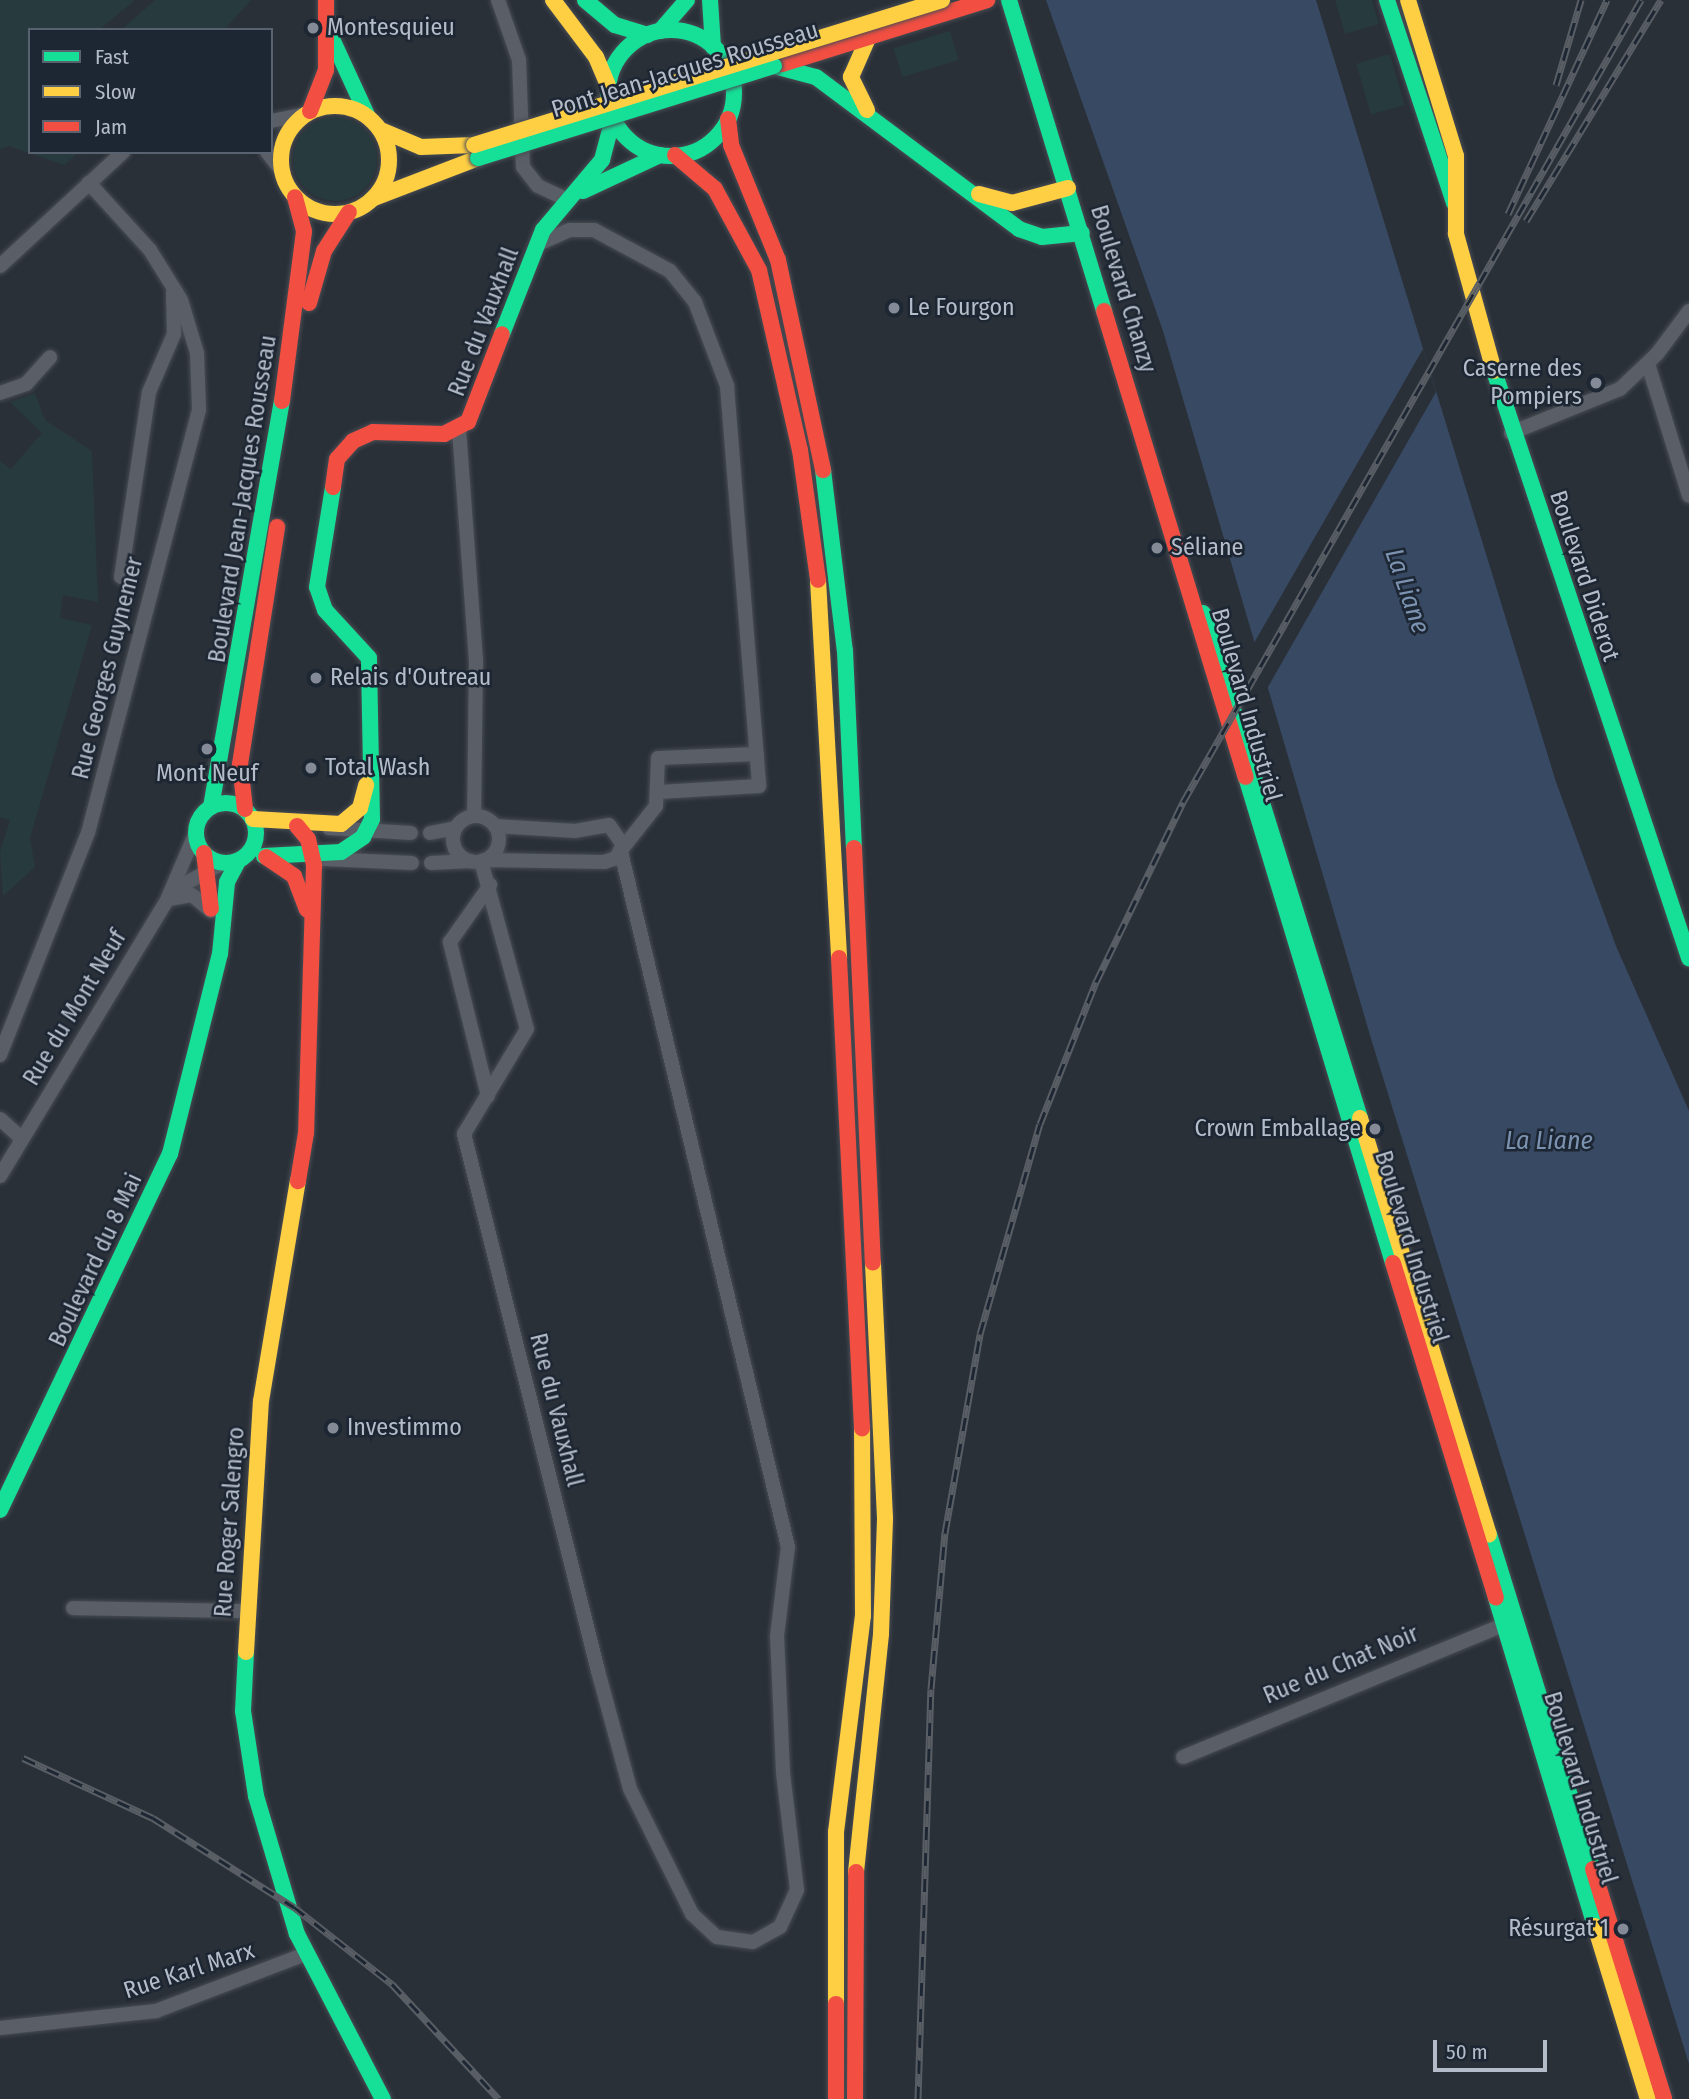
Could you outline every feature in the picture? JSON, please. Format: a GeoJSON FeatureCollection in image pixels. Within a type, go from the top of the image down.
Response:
{"type":"FeatureCollection","features":[{"type":"Feature","properties":{"kind":"main road"},"geometry":{"type":"LineString","coordinates":[[553,0],[596,57],[608,85],[613,118],[632,142],[668,155],[702,174],[730,210],[759,270],[800,450],[823,619],[866,1522],[863,1616],[836,1832],[836,2099]]}},
{"type":"Feature","properties":{"kind":"main road"},"geometry":{"type":"LineString","coordinates":[[585,0],[615,25],[653,33],[688,33],[713,47]]}},
{"type":"Feature","properties":{"kind":"main road"},"geometry":{"type":"LineString","coordinates":[[608,85],[621,55],[653,33],[687,0]]}},
{"type":"Feature","properties":{"kind":"main road"},"geometry":{"type":"LineString","coordinates":[[710,0],[713,47],[732,81],[728,119],[731,145],[781,270],[801,358],[827,492],[845,651],[886,1537],[880,1643],[856,1838],[855,2099]]}},
{"type":"Feature","properties":{"kind":"main road","name":"Pont Jean-Jacques Rousseau"},"geometry":{"type":"LineString","coordinates":[[476,152],[942,0]]}},
{"type":"Feature","properties":{"kind":"main road","name":"Pont Jean-Jacques Rousseau"},"geometry":{"type":"LineString","coordinates":[[476,152],[774,66],[986,0]]}},
{"type":"Feature","properties":{"kind":"main road","name":"Boulevard Chanzy"},"geometry":{"type":"LineString","coordinates":[[1010,0],[1192,592]]}},
{"type":"Feature","properties":{"kind":"main road","name":"Boulevard Diderot"},"geometry":{"type":"LineString","coordinates":[[1387,0],[1454,203]]}},
{"type":"Feature","properties":{"kind":"main road","name":"Boulevard Diderot"},"geometry":{"type":"LineString","coordinates":[[1408,0],[1456,156],[1454,203],[1458,247],[1511,433],[1689,958]]}},
{"type":"Feature","properties":{"kind":"main road"},"geometry":{"type":"LineString","coordinates":[[327,8],[341,69],[369,117],[381,130],[421,147],[476,152]]}},
{"type":"Feature","properties":{"kind":"main road"},"geometry":{"type":"LineString","coordinates":[[327,8],[325,77],[307,113],[285,138],[282,171],[295,197],[320,212],[349,212],[373,198],[476,152]]}},
{"type":"Feature","properties":{"kind":"main road"},"geometry":{"type":"LineString","coordinates":[[869,36],[851,77],[857,97],[875,118]]}},
{"type":"Feature","properties":{"kind":"main road"},"geometry":{"type":"LineString","coordinates":[[774,66],[810,73],[875,118],[1026,232],[1082,233]]}},
{"type":"Feature","properties":{"kind":"main road"},"geometry":{"type":"LineString","coordinates":[[307,113],[340,106],[369,117]]}},
{"type":"Feature","properties":{"kind":"main road","name":"Rue du Vauxhall"},"geometry":{"type":"LineString","coordinates":[[367,832],[373,815],[369,658],[318,593],[335,465],[353,441],[373,432],[459,429],[477,407],[550,217],[602,160],[613,118]]}},
{"type":"Feature","properties":{"kind":"main road"},"geometry":{"type":"LineString","coordinates":[[668,155],[704,146],[728,119]]}},
{"type":"Feature","properties":{"kind":"main road"},"geometry":{"type":"LineString","coordinates":[[373,198],[388,168],[381,130]]}},
{"type":"Feature","properties":{"kind":"main road","name":"Rue du Vauxhall"},"geometry":{"type":"LineString","coordinates":[[568,198],[668,155]]}},
{"type":"Feature","properties":{"kind":"main road"},"geometry":{"type":"LineString","coordinates":[[968,189],[1012,203],[1068,188]]}},
{"type":"Feature","properties":{"kind":"main road","name":"Boulevard Jean-Jacques Rousseau"},"geometry":{"type":"LineString","coordinates":[[211,807],[251,604],[301,273],[304,231],[295,197]]}},
{"type":"Feature","properties":{"kind":"main road","name":"Boulevard Jean-Jacques Rousseau"},"geometry":{"type":"LineString","coordinates":[[249,814],[240,764],[310,292],[324,251],[349,212]]}},
{"type":"Feature","properties":{"kind":"main road","name":"Boulevard Industriel"},"geometry":{"type":"LineString","coordinates":[[1192,592],[1203,650],[1664,2099]]}},
{"type":"Feature","properties":{"kind":"main road","name":"Rue du Vauxhall"},"geometry":{"type":"LineString","coordinates":[[249,814],[297,826],[321,827],[356,814],[370,761]]}},
{"type":"Feature","properties":{"kind":"main road"},"geometry":{"type":"LineString","coordinates":[[231,803],[249,814],[256,840],[224,860],[196,832],[211,807],[231,803]]}},
{"type":"Feature","properties":{"kind":"main road"},"geometry":{"type":"LineString","coordinates":[[297,826],[313,858]]}},
{"type":"Feature","properties":{"kind":"main road"},"geometry":{"type":"LineString","coordinates":[[224,860],[264,856],[313,858],[347,849],[367,832]]}},
{"type":"Feature","properties":{"kind":"main road","name":"Rue Roger Salengro"},"geometry":{"type":"LineString","coordinates":[[264,856],[296,879],[309,923]]}},
{"type":"Feature","properties":{"kind":"main road","name":"Rue Roger Salengro"},"geometry":{"type":"LineString","coordinates":[[313,858],[309,923],[306,1133],[261,1401],[247,1611],[246,1745],[305,1954],[383,2099]]}},
{"type":"Feature","properties":{"kind":"main road","name":"Boulevard du 8 Mai"},"geometry":{"type":"LineString","coordinates":[[204,1019],[211,912],[224,860]]}},
{"type":"Feature","properties":{"kind":"main road","name":"Boulevard du 8 Mai"},"geometry":{"type":"LineString","coordinates":[[0,1510],[160,1179],[220,954],[227,882],[224,860]]}},
{"type":"Feature","properties":{"kind":"main road","name":"Boulevard Industriel"},"geometry":{"type":"LineString","coordinates":[[1512,1622],[1648,2099]]}},
{"type":"Feature","properties":{"kind":"street"},"geometry":{"type":"LineString","coordinates":[[498,0],[518,51],[523,167],[538,186],[568,198]]}},
{"type":"Feature","properties":{"kind":"street"},"geometry":{"type":"LineString","coordinates":[[273,121],[307,113]]}},
{"type":"Feature","properties":{"kind":"street"},"geometry":{"type":"LineString","coordinates":[[0,266],[121,154]]}},
{"type":"Feature","properties":{"kind":"street"},"geometry":{"type":"LineString","coordinates":[[269,154],[282,171]]}},
{"type":"Feature","properties":{"kind":"street","name":"Rue Georges Guynemer"},"geometry":{"type":"LineString","coordinates":[[0,1055],[88,833],[136,636],[193,447],[199,366],[189,320],[173,285],[89,183]]}},
{"type":"Feature","properties":{"kind":"street"},"geometry":{"type":"LineString","coordinates":[[538,244],[578,228],[612,238],[676,276],[710,333],[731,408],[759,786],[659,792]]}},
{"type":"Feature","properties":{"kind":"street","name":"Rue Georges Guynemer"},"geometry":{"type":"LineString","coordinates":[[121,577],[149,391],[174,334],[173,285]]}},
{"type":"Feature","properties":{"kind":"street"},"geometry":{"type":"LineString","coordinates":[[1511,433],[1602,400],[1648,365],[1689,311]]}},
{"type":"Feature","properties":{"kind":"street"},"geometry":{"type":"LineString","coordinates":[[0,393],[26,384],[50,357]]}},
{"type":"Feature","properties":{"kind":"street"},"geometry":{"type":"LineString","coordinates":[[1648,365],[1689,496]]}},
{"type":"Feature","properties":{"kind":"street"},"geometry":{"type":"LineString","coordinates":[[459,429],[476,659],[474,816]]}},
{"type":"Feature","properties":{"kind":"street"},"geometry":{"type":"LineString","coordinates":[[431,863],[604,862],[622,850],[656,806],[659,792],[658,758],[757,754]]}},
{"type":"Feature","properties":{"kind":"street"},"geometry":{"type":"LineString","coordinates":[[474,816],[495,826],[576,831],[609,825],[622,850]]}},
{"type":"Feature","properties":{"kind":"street"},"geometry":{"type":"LineString","coordinates":[[430,833],[456,828],[474,816]]}},
{"type":"Feature","properties":{"kind":"street"},"geometry":{"type":"LineString","coordinates":[[479,861],[499,844],[495,826]]}},
{"type":"Feature","properties":{"kind":"street","name":"Rue du Vauxhall"},"geometry":{"type":"LineString","coordinates":[[321,827],[411,833]]}},
{"type":"Feature","properties":{"kind":"street"},"geometry":{"type":"LineString","coordinates":[[456,828],[456,848],[479,861]]}},
{"type":"Feature","properties":{"kind":"street","name":"Rue du Mont Neuf"},"geometry":{"type":"LineString","coordinates":[[0,1176],[167,900],[196,832]]}},
{"type":"Feature","properties":{"kind":"street","name":"Rue du Vauxhall"},"geometry":{"type":"LineString","coordinates":[[479,861],[491,885],[527,1029],[464,1134],[622,1764],[692,1914],[717,1937],[742,1942],[769,1936],[796,1898],[777,1636],[788,1546],[622,850]]}},
{"type":"Feature","properties":{"kind":"street"},"geometry":{"type":"LineString","coordinates":[[313,858],[412,863]]}},
{"type":"Feature","properties":{"kind":"street","name":"Rue du Mont Neuf"},"geometry":{"type":"LineString","coordinates":[[167,900],[224,860]]}},
{"type":"Feature","properties":{"kind":"street"},"geometry":{"type":"LineString","coordinates":[[488,1096],[450,942],[491,885]]}},
{"type":"Feature","properties":{"kind":"street"},"geometry":{"type":"LineString","coordinates":[[167,900],[192,895],[211,912]]}},
{"type":"Feature","properties":{"kind":"street"},"geometry":{"type":"LineString","coordinates":[[0,1119],[22,1139]]}},
{"type":"Feature","properties":{"kind":"street"},"geometry":{"type":"LineString","coordinates":[[73,1608],[247,1611]]}},
{"type":"Feature","properties":{"kind":"street","name":"Rue du Chat Noir"},"geometry":{"type":"LineString","coordinates":[[1183,1757],[1512,1622]]}},
{"type":"Feature","properties":{"kind":"street","name":"Rue Karl Marx"},"geometry":{"type":"LineString","coordinates":[[0,2028],[156,2011],[305,1954]]}},
{"type":"Feature","properties":{"kind":"green space"},"geometry":{"type":"Polygon","coordinates":[[[0,0],[135,0],[101,28],[28,28],[28,153],[9,146],[0,149],[0,0]]]}},
{"type":"Feature","properties":{"kind":"green space"},"geometry":{"type":"Polygon","coordinates":[[[155,0],[251,0],[226,28],[123,28],[155,0]]]}},
{"type":"Feature","properties":{"kind":"green space"},"geometry":{"type":"Polygon","coordinates":[[[1335,0],[1372,0],[1379,24],[1345,34],[1335,0]]]}},
{"type":"Feature","properties":{"kind":"green space"},"geometry":{"type":"Polygon","coordinates":[[[950,31],[959,60],[902,77],[894,48],[950,31]]]}},
{"type":"Feature","properties":{"kind":"green space"},"geometry":{"type":"Polygon","coordinates":[[[1390,54],[1405,105],[1371,115],[1356,64],[1390,54]]]}},
{"type":"Feature","properties":{"kind":"green space"},"geometry":{"type":"Polygon","coordinates":[[[327,117],[343,117],[359,124],[370,135],[377,151],[374,175],[365,189],[343,201],[327,201],[311,194],[300,183],[293,167],[293,151],[300,135],[311,124],[327,117]]]}},
{"type":"Feature","properties":{"kind":"green space"},"geometry":{"type":"Polygon","coordinates":[[[32,154],[77,154],[64,165],[32,154]]]}},
{"type":"Feature","properties":{"kind":"green space"},"geometry":{"type":"Polygon","coordinates":[[[35,393],[45,420],[92,451],[98,602],[63,595],[60,618],[92,625],[30,838],[35,867],[3,896],[0,852],[10,820],[0,817],[0,461],[11,469],[42,433],[10,402],[35,393]]]}},
{"type":"Feature","properties":{"kind":"water","name":"La Liane"},"geometry":{"type":"Polygon","coordinates":[[[1046,0],[1316,0],[1556,782],[1616,946],[1689,1111],[1689,2064],[1372,1042],[1163,331],[1046,0]]]}},
{"type":"Feature","properties":{"kind":"pier"},"geometry":{"type":"Polygon","coordinates":[[[1423,349],[1436,392],[1264,694],[1250,650],[1423,349]]]}},
{"type":"Feature","properties":{"kind":"railway"},"geometry":{"type":"LineString","coordinates":[[1556,85],[1581,0]]}},
{"type":"Feature","properties":{"kind":"railway"},"geometry":{"type":"LineString","coordinates":[[1508,214],[1607,0]]}},
{"type":"Feature","properties":{"kind":"railway"},"geometry":{"type":"LineString","coordinates":[[918,2099],[931,1689],[945,1533],[980,1334],[1040,1124],[1096,982],[1183,802],[1641,0]]}},
{"type":"Feature","properties":{"kind":"railway"},"geometry":{"type":"LineString","coordinates":[[1526,221],[1661,0]]}},
{"type":"Feature","properties":{"kind":"railway"},"geometry":{"type":"LineString","coordinates":[[23,1758],[153,1818],[294,1907],[392,1984],[499,2099]]}},
{"type":"Feature","properties":{"kind":"traffic: fast"},"geometry":{"type":"LineString","coordinates":[[585,0],[615,25],[647,35]]}},
{"type":"Feature","properties":{"kind":"traffic: fast"},"geometry":{"type":"LineString","coordinates":[[660,31],[687,0]]}},
{"type":"Feature","properties":{"kind":"traffic: fast"},"geometry":{"type":"LineString","coordinates":[[710,0],[713,47]]}},
{"type":"Feature","properties":{"kind":"traffic: fast"},"geometry":{"type":"LineString","coordinates":[[1009,0],[1104,311]]}},
{"type":"Feature","properties":{"kind":"traffic: fast"},"geometry":{"type":"LineString","coordinates":[[1387,0],[1454,203]]}},
{"type":"Feature","properties":{"kind":"traffic: fast"},"geometry":{"type":"LineString","coordinates":[[671,30],[695,35],[715,49],[729,69],[734,93],[729,117],[715,137],[695,151],[671,156],[647,151],[627,137],[613,117],[608,93],[613,69],[627,49],[647,35],[671,30]]}},
{"type":"Feature","properties":{"kind":"traffic: fast"},"geometry":{"type":"LineString","coordinates":[[333,41],[367,115]]}},
{"type":"Feature","properties":{"kind":"traffic: fast"},"geometry":{"type":"LineString","coordinates":[[774,66],[816,77],[1019,229],[1042,237],[1082,233]]}},
{"type":"Feature","properties":{"kind":"traffic: fast"},"geometry":{"type":"LineString","coordinates":[[478,158],[774,66]]}},
{"type":"Feature","properties":{"kind":"traffic: fast"},"geometry":{"type":"LineString","coordinates":[[502,334],[543,230],[602,160],[613,118]]}},
{"type":"Feature","properties":{"kind":"traffic: fast"},"geometry":{"type":"LineString","coordinates":[[583,191],[660,155]]}},
{"type":"Feature","properties":{"kind":"traffic: fast"},"geometry":{"type":"LineString","coordinates":[[1494,371],[1689,958]]}},
{"type":"Feature","properties":{"kind":"traffic: fast"},"geometry":{"type":"LineString","coordinates":[[211,807],[282,401]]}},
{"type":"Feature","properties":{"kind":"traffic: fast"},"geometry":{"type":"LineString","coordinates":[[823,470],[845,651],[854,848]]}},
{"type":"Feature","properties":{"kind":"traffic: fast"},"geometry":{"type":"LineString","coordinates":[[264,856],[341,852],[363,837],[372,819],[369,658],[325,610],[317,587],[333,487]]}},
{"type":"Feature","properties":{"kind":"traffic: fast"},"geometry":{"type":"LineString","coordinates":[[1203,613],[1360,1118]]}},
{"type":"Feature","properties":{"kind":"traffic: fast"},"geometry":{"type":"LineString","coordinates":[[1246,777],[1393,1263]]}},
{"type":"Feature","properties":{"kind":"traffic: fast"},"geometry":{"type":"LineString","coordinates":[[220,803],[232,803],[251,816],[256,833],[254,845],[243,858],[232,863],[220,863],[201,850],[196,839],[196,827],[209,808],[220,803]]}},
{"type":"Feature","properties":{"kind":"traffic: fast"},"geometry":{"type":"LineString","coordinates":[[0,1510],[170,1154],[220,954],[227,882],[238,861]]}},
{"type":"Feature","properties":{"kind":"traffic: fast"},"geometry":{"type":"LineString","coordinates":[[1489,1534],[1593,1869]]}},
{"type":"Feature","properties":{"kind":"traffic: fast"},"geometry":{"type":"LineString","coordinates":[[1496,1598],[1595,1926]]}},
{"type":"Feature","properties":{"kind":"traffic: fast"},"geometry":{"type":"LineString","coordinates":[[246,1652],[243,1711],[256,1796],[297,1934],[383,2099]]}},
{"type":"Feature","properties":{"kind":"traffic: slow"},"geometry":{"type":"LineString","coordinates":[[553,0],[596,57],[608,85]]}},
{"type":"Feature","properties":{"kind":"traffic: slow"},"geometry":{"type":"LineString","coordinates":[[474,145],[942,0]]}},
{"type":"Feature","properties":{"kind":"traffic: slow"},"geometry":{"type":"LineString","coordinates":[[1408,0],[1456,156],[1456,234],[1494,371]]}},
{"type":"Feature","properties":{"kind":"traffic: slow"},"geometry":{"type":"LineString","coordinates":[[867,110],[851,77],[869,36]]}},
{"type":"Feature","properties":{"kind":"traffic: slow"},"geometry":{"type":"LineString","coordinates":[[335,106],[356,110],[373,122],[385,139],[389,160],[385,181],[373,198],[356,210],[335,214],[314,210],[297,198],[285,181],[281,160],[285,139],[297,122],[314,110],[335,106]]}},
{"type":"Feature","properties":{"kind":"traffic: slow"},"geometry":{"type":"LineString","coordinates":[[381,130],[421,147],[474,145]]}},
{"type":"Feature","properties":{"kind":"traffic: slow"},"geometry":{"type":"LineString","coordinates":[[374,198],[478,158]]}},
{"type":"Feature","properties":{"kind":"traffic: slow"},"geometry":{"type":"LineString","coordinates":[[979,194],[1012,203],[1068,188]]}},
{"type":"Feature","properties":{"kind":"traffic: slow"},"geometry":{"type":"LineString","coordinates":[[818,580],[839,958]]}},
{"type":"Feature","properties":{"kind":"traffic: slow"},"geometry":{"type":"LineString","coordinates":[[253,819],[341,824],[360,808],[366,785]]}},
{"type":"Feature","properties":{"kind":"traffic: slow"},"geometry":{"type":"LineString","coordinates":[[1360,1118],[1489,1534]]}},
{"type":"Feature","properties":{"kind":"traffic: slow"},"geometry":{"type":"LineString","coordinates":[[246,1652],[261,1401],[298,1181]]}},
{"type":"Feature","properties":{"kind":"traffic: slow"},"geometry":{"type":"LineString","coordinates":[[856,1872],[881,1634],[885,1518],[873,1263]]}},
{"type":"Feature","properties":{"kind":"traffic: slow"},"geometry":{"type":"LineString","coordinates":[[836,2004],[836,1832],[863,1616],[862,1428]]}},
{"type":"Feature","properties":{"kind":"traffic: slow"},"geometry":{"type":"LineString","coordinates":[[1595,1926],[1648,2099]]}},
{"type":"Feature","properties":{"kind":"traffic: jam"},"geometry":{"type":"LineString","coordinates":[[310,111],[326,70],[326,0]]}},
{"type":"Feature","properties":{"kind":"traffic: jam"},"geometry":{"type":"LineString","coordinates":[[782,64],[987,0]]}},
{"type":"Feature","properties":{"kind":"traffic: jam"},"geometry":{"type":"LineString","coordinates":[[728,119],[731,145],[778,260],[823,470]]}},
{"type":"Feature","properties":{"kind":"traffic: jam"},"geometry":{"type":"LineString","coordinates":[[675,155],[715,189],[759,270],[800,450],[818,580]]}},
{"type":"Feature","properties":{"kind":"traffic: jam"},"geometry":{"type":"LineString","coordinates":[[282,401],[304,231],[295,197]]}},
{"type":"Feature","properties":{"kind":"traffic: jam"},"geometry":{"type":"LineString","coordinates":[[309,303],[324,251],[349,212]]}},
{"type":"Feature","properties":{"kind":"traffic: jam"},"geometry":{"type":"LineString","coordinates":[[1104,311],[1246,777]]}},
{"type":"Feature","properties":{"kind":"traffic: jam"},"geometry":{"type":"LineString","coordinates":[[333,487],[337,459],[353,441],[373,432],[444,434],[468,422],[502,334]]}},
{"type":"Feature","properties":{"kind":"traffic: jam"},"geometry":{"type":"LineString","coordinates":[[245,809],[240,764],[277,527]]}},
{"type":"Feature","properties":{"kind":"traffic: jam"},"geometry":{"type":"LineString","coordinates":[[297,826],[308,839],[314,866],[306,1133],[298,1181]]}},
{"type":"Feature","properties":{"kind":"traffic: jam"},"geometry":{"type":"LineString","coordinates":[[854,848],[873,1263]]}},
{"type":"Feature","properties":{"kind":"traffic: jam"},"geometry":{"type":"LineString","coordinates":[[204,853],[211,909]]}},
{"type":"Feature","properties":{"kind":"traffic: jam"},"geometry":{"type":"LineString","coordinates":[[266,857],[294,876],[307,910]]}},
{"type":"Feature","properties":{"kind":"traffic: jam"},"geometry":{"type":"LineString","coordinates":[[839,958],[862,1428]]}},
{"type":"Feature","properties":{"kind":"traffic: jam"},"geometry":{"type":"LineString","coordinates":[[1393,1263],[1496,1598]]}},
{"type":"Feature","properties":{"kind":"traffic: jam"},"geometry":{"type":"LineString","coordinates":[[1593,1869],[1664,2099]]}},
{"type":"Feature","properties":{"kind":"traffic: jam"},"geometry":{"type":"LineString","coordinates":[[855,2099],[856,1872]]}},
{"type":"Feature","properties":{"kind":"traffic: jam"},"geometry":{"type":"LineString","coordinates":[[836,2004],[836,2099]]}},
{"type":"Feature","properties":{"kind":"place","name":"Montesquieu"},"geometry":{"type":"Point","coordinates":[313,28]}},
{"type":"Feature","properties":{"kind":"place","name":"Le Fourgon"},"geometry":{"type":"Point","coordinates":[894,308]}},
{"type":"Feature","properties":{"kind":"place","name":"Caserne des Pompiers"},"geometry":{"type":"Point","coordinates":[1596,383]}},
{"type":"Feature","properties":{"kind":"place","name":"Séliane"},"geometry":{"type":"Point","coordinates":[1157,548]}},
{"type":"Feature","properties":{"kind":"place","name":"Relais d'Outreau"},"geometry":{"type":"Point","coordinates":[316,678]}},
{"type":"Feature","properties":{"kind":"place","name":"Mont Neuf"},"geometry":{"type":"Point","coordinates":[207,749]}},
{"type":"Feature","properties":{"kind":"place","name":"Total Wash"},"geometry":{"type":"Point","coordinates":[311,768]}},
{"type":"Feature","properties":{"kind":"place","name":"Crown Emballage"},"geometry":{"type":"Point","coordinates":[1375,1129]}},
{"type":"Feature","properties":{"kind":"place","name":"Investimmo"},"geometry":{"type":"Point","coordinates":[333,1428]}},
{"type":"Feature","properties":{"kind":"place","name":"Résurgat 1"},"geometry":{"type":"Point","coordinates":[1623,1929]}}]}
